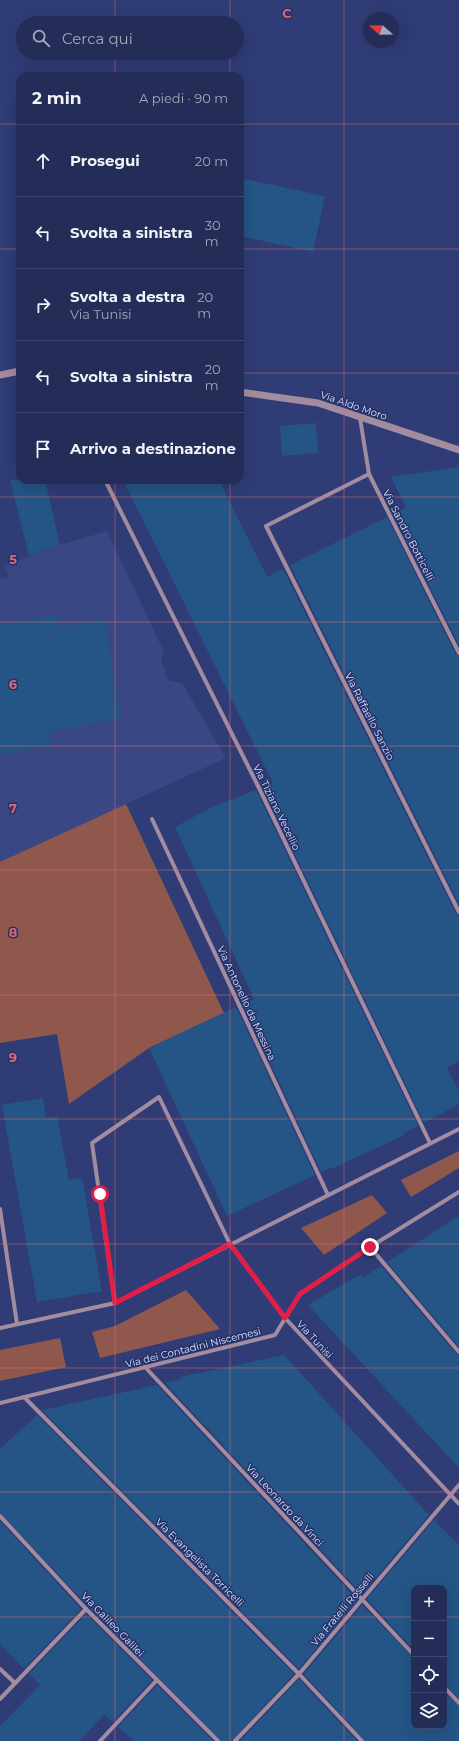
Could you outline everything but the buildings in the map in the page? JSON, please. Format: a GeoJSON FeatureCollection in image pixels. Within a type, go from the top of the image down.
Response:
{"type":"FeatureCollection","features":[{"type":"Feature","properties":{"kind":"street"},"geometry":{"type":"LineString","coordinates":[[0,375],[16,372]]}},
{"type":"Feature","properties":{"kind":"street","name":"Via Aldo Moro"},"geometry":{"type":"LineString","coordinates":[[244,393],[318,402],[360,418],[459,450]]}},
{"type":"Feature","properties":{"kind":"street","name":"Via Sandro Botticelli"},"geometry":{"type":"LineString","coordinates":[[360,418],[369,474],[459,653]]}},
{"type":"Feature","properties":{"kind":"street","name":"Via Raffaello Sanzio"},"geometry":{"type":"LineString","coordinates":[[369,474],[266,526],[459,912]]}},
{"type":"Feature","properties":{"kind":"street","name":"Via Tiziano Vecellio"},"geometry":{"type":"LineString","coordinates":[[107,484],[263,795],[430,1143]]}},
{"type":"Feature","properties":{"kind":"street","name":"Via Antonello da Messina"},"geometry":{"type":"LineString","coordinates":[[152,819],[328,1195]]}},
{"type":"Feature","properties":{"kind":"street","name":"Via Tunisi"},"geometry":{"type":"LineString","coordinates":[[115,1303],[92,1143],[159,1097],[230,1244],[285,1318],[459,1504]]}},
{"type":"Feature","properties":{"kind":"street"},"geometry":{"type":"LineString","coordinates":[[0,1328],[115,1303],[459,1129]]}},
{"type":"Feature","properties":{"kind":"street","name":"Via dei Contadini Niscemesi"},"geometry":{"type":"LineString","coordinates":[[0,1403],[275,1335],[300,1294],[370,1247],[459,1192]]}},
{"type":"Feature","properties":{"kind":"street"},"geometry":{"type":"LineString","coordinates":[[0,1209],[16,1324]]}},
{"type":"Feature","properties":{"kind":"street"},"geometry":{"type":"LineString","coordinates":[[370,1247],[459,1352]]}},
{"type":"Feature","properties":{"kind":"street","name":"Via Leonardo da Vinci"},"geometry":{"type":"LineString","coordinates":[[145,1367],[411,1652]]}},
{"type":"Feature","properties":{"kind":"street","name":"Via Evangelista Torricelli"},"geometry":{"type":"LineString","coordinates":[[24,1396],[299,1674],[362,1741]]}},
{"type":"Feature","properties":{"kind":"street","name":"Via Fratelli Rosselli"},"geometry":{"type":"LineString","coordinates":[[235,1741],[299,1674],[361,1598],[459,1485]]}},
{"type":"Feature","properties":{"kind":"street","name":"Via Galileo Galilei"},"geometry":{"type":"LineString","coordinates":[[0,1516],[86,1609],[218,1741]]}},
{"type":"Feature","properties":{"kind":"street"},"geometry":{"type":"LineString","coordinates":[[0,1698],[86,1609]]}},
{"type":"Feature","properties":{"kind":"street"},"geometry":{"type":"LineString","coordinates":[[0,1668],[14,1683]]}},
{"type":"Feature","properties":{"kind":"street"},"geometry":{"type":"LineString","coordinates":[[100,1741],[157,1680]]}},
{"type":"Feature","properties":{"kind":"street"},"geometry":{"type":"LineString","coordinates":[[447,1690],[459,1703]]}},
{"type":"Feature","properties":{"kind":"shaded area"},"geometry":{"type":"Polygon","coordinates":[[[107,531],[164,652],[161,658],[168,680],[182,683],[226,758],[0,862],[0,579],[9,577],[4,566],[60,545],[107,531]]]}},
{"type":"Feature","properties":{"kind":"shaded area"},"geometry":{"type":"Polygon","coordinates":[[[126,804],[224,1013],[149,1048],[69,1104],[57,1034],[0,1043],[0,862],[126,804]]]}},
{"type":"Feature","properties":{"kind":"shaded area"},"geometry":{"type":"Polygon","coordinates":[[[459,1151],[459,1168],[411,1197],[401,1180],[459,1151]]]}},
{"type":"Feature","properties":{"kind":"shaded area"},"geometry":{"type":"Polygon","coordinates":[[[372,1195],[387,1213],[324,1255],[301,1228],[372,1195]]]}},
{"type":"Feature","properties":{"kind":"shaded area"},"geometry":{"type":"Polygon","coordinates":[[[186,1290],[220,1329],[100,1358],[92,1332],[115,1326],[186,1290]]]}},
{"type":"Feature","properties":{"kind":"shaded area"},"geometry":{"type":"Polygon","coordinates":[[[60,1338],[66,1367],[0,1381],[0,1350],[60,1338]]]}},
{"type":"Feature","properties":{"kind":"route"},"geometry":{"type":"LineString","coordinates":[[100,1194],[106,1247],[115,1303],[230,1244],[285,1318],[300,1294],[370,1247]]}}]}
